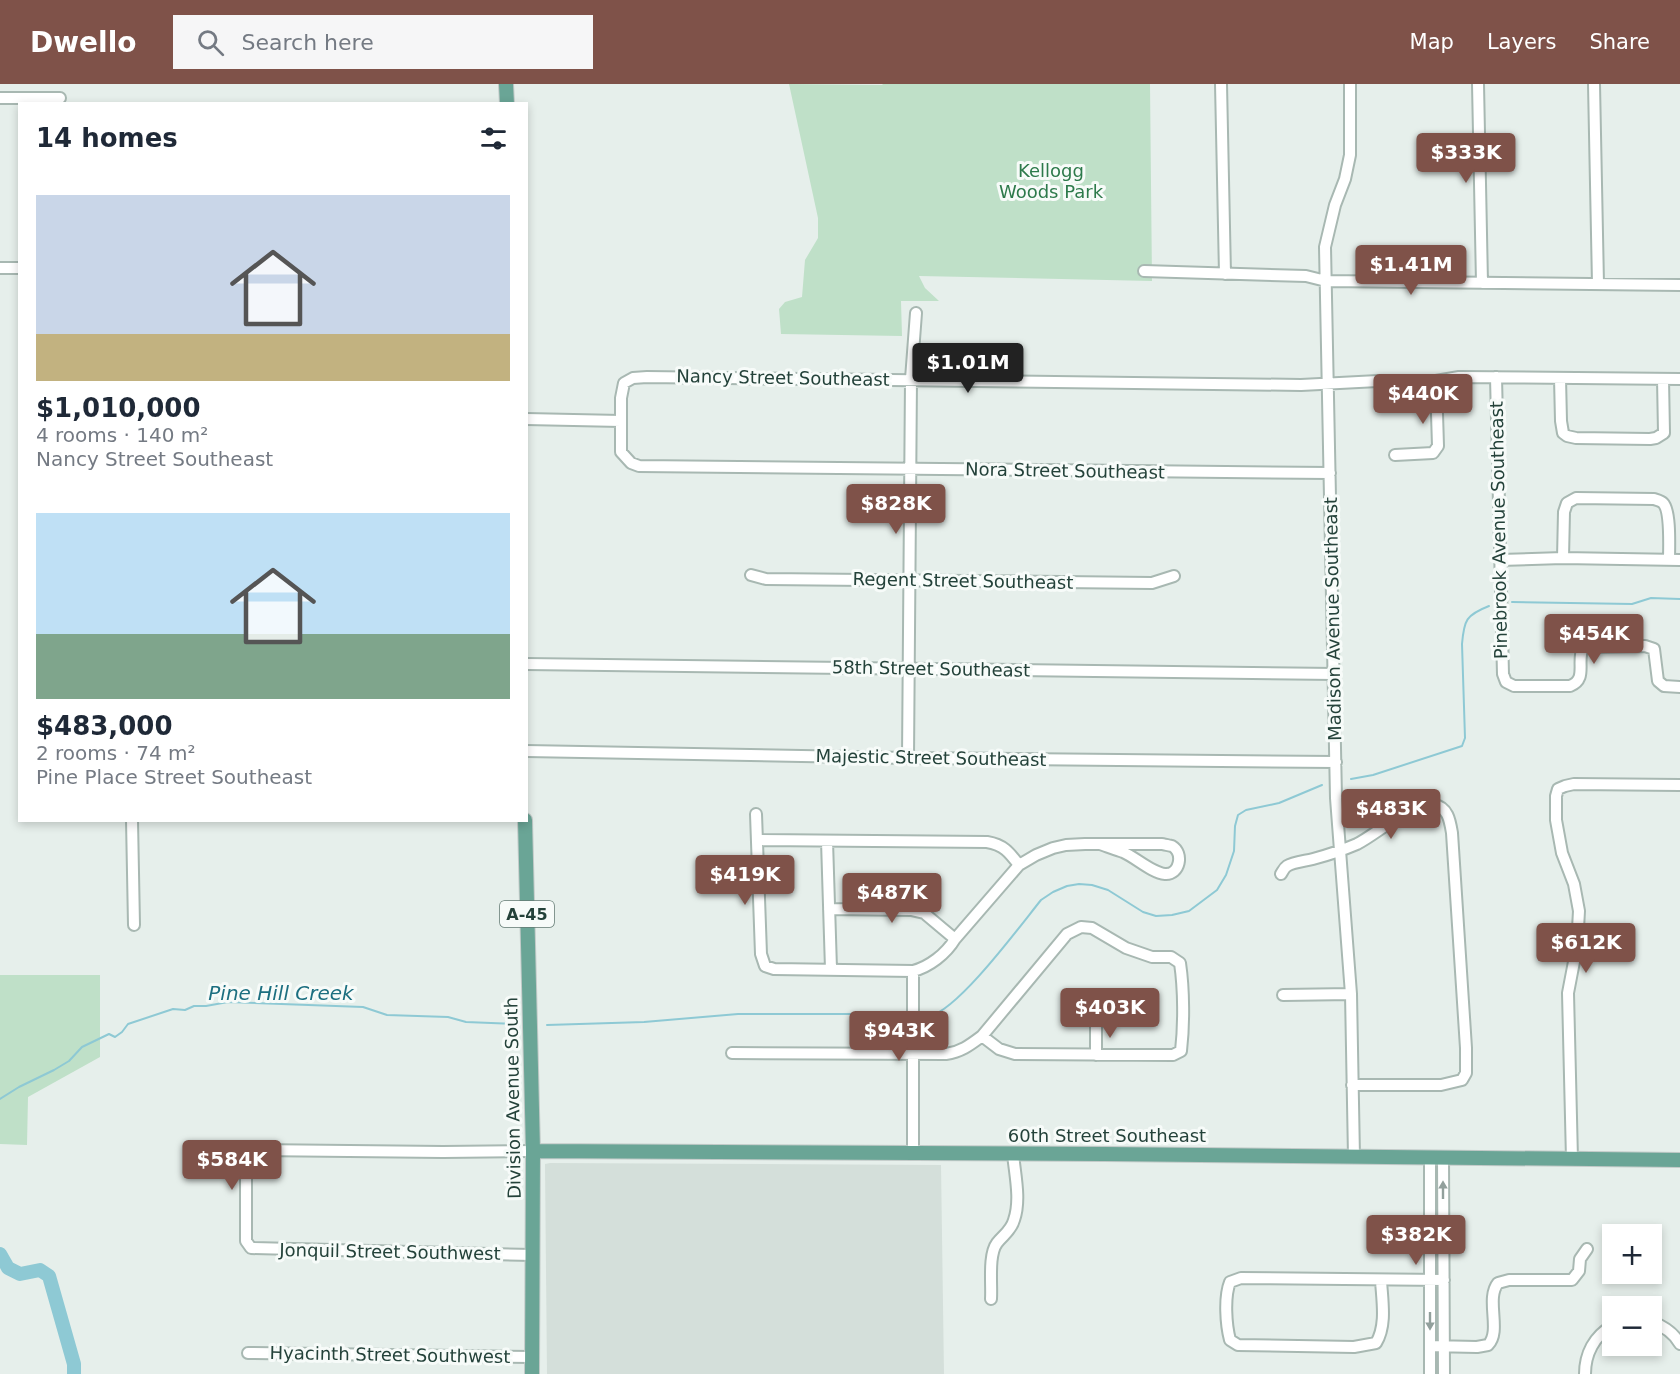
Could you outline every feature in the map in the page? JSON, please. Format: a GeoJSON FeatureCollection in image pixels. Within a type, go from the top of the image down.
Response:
{"type":"FeatureCollection","features":[{"type":"Feature","properties":{"kind":"main road"},"geometry":{"type":"LineString","coordinates":[[507,84],[507,102]]}},
{"type":"Feature","properties":{"kind":"main road","name":"Division Avenue South"},"geometry":{"type":"LineString","coordinates":[[525,822],[533,1151],[532,1374]]}},
{"type":"Feature","properties":{"kind":"main road","name":"60th Street Southeast"},"geometry":{"type":"LineString","coordinates":[[533,1151],[1680,1160]]}},
{"type":"Feature","properties":{"kind":"street"},"geometry":{"type":"LineString","coordinates":[[1221,84],[1225,274]]}},
{"type":"Feature","properties":{"kind":"street","name":"Madison Avenue Southeast"},"geometry":{"type":"LineString","coordinates":[[1350,84],[1350,155],[1345,179],[1335,205],[1326,247],[1326,281],[1336,798],[1351,994],[1354,1157]]}},
{"type":"Feature","properties":{"kind":"street"},"geometry":{"type":"LineString","coordinates":[[1478,84],[1482,283]]}},
{"type":"Feature","properties":{"kind":"street"},"geometry":{"type":"LineString","coordinates":[[1594,84],[1598,284]]}},
{"type":"Feature","properties":{"kind":"street"},"geometry":{"type":"LineString","coordinates":[[0,98],[60,98]]}},
{"type":"Feature","properties":{"kind":"street"},"geometry":{"type":"LineString","coordinates":[[0,268],[18,268]]}},
{"type":"Feature","properties":{"kind":"street"},"geometry":{"type":"LineString","coordinates":[[1144,271],[1306,276],[1326,281],[1680,285]]}},
{"type":"Feature","properties":{"kind":"street"},"geometry":{"type":"LineString","coordinates":[[908,758],[911,380],[916,313]]}},
{"type":"Feature","properties":{"kind":"street","name":"Nancy Street Southeast"},"geometry":{"type":"LineString","coordinates":[[621,421],[621,398],[624,383],[633,378],[1301,385],[1436,381],[1459,377],[1680,379]]}},
{"type":"Feature","properties":{"kind":"street","name":"Pinebrook Avenue Southeast"},"geometry":{"type":"LineString","coordinates":[[1496,377],[1503,675],[1506,682],[1514,686],[1570,686],[1577,683],[1580,677],[1580,653],[1583,647],[1645,646],[1654,649],[1658,681],[1664,686],[1680,687]]}},
{"type":"Feature","properties":{"kind":"street"},"geometry":{"type":"LineString","coordinates":[[1560,378],[1563,433],[1576,438],[1650,439],[1664,433],[1663,378]]}},
{"type":"Feature","properties":{"kind":"street"},"geometry":{"type":"LineString","coordinates":[[1395,455],[1432,453],[1438,446],[1436,381]]}},
{"type":"Feature","properties":{"kind":"street"},"geometry":{"type":"LineString","coordinates":[[528,419],[621,421]]}},
{"type":"Feature","properties":{"kind":"street","name":"Nora Street Southeast"},"geometry":{"type":"LineString","coordinates":[[621,421],[621,452],[639,466],[1330,473]]}},
{"type":"Feature","properties":{"kind":"street"},"geometry":{"type":"LineString","coordinates":[[1500,560],[1563,558],[1674,560],[1666,507],[1662,502],[1654,499],[1576,498],[1567,503],[1564,512],[1563,558]]}},
{"type":"Feature","properties":{"kind":"street","name":"Regent Street Southeast"},"geometry":{"type":"LineString","coordinates":[[752,575],[766,579],[1152,583],[1174,576]]}},
{"type":"Feature","properties":{"kind":"street","name":"58th Street Southeast"},"geometry":{"type":"LineString","coordinates":[[528,664],[1335,674]]}},
{"type":"Feature","properties":{"kind":"street","name":"Majestic Street Southeast"},"geometry":{"type":"LineString","coordinates":[[528,752],[1336,762]]}},
{"type":"Feature","properties":{"kind":"street"},"geometry":{"type":"LineString","coordinates":[[1572,1159],[1568,993],[1577,946],[1579,911],[1574,884],[1562,853],[1556,820],[1558,789],[1574,784],[1680,785]]}},
{"type":"Feature","properties":{"kind":"street"},"geometry":{"type":"LineString","coordinates":[[1281,874],[1287,866],[1340,850],[1369,837],[1410,810],[1426,804],[1442,808],[1449,821],[1452,833],[1466,1073],[1462,1080],[1441,1084],[1352,1084]]}},
{"type":"Feature","properties":{"kind":"street"},"geometry":{"type":"LineString","coordinates":[[756,814],[761,954],[765,966],[774,969],[913,971],[921,969],[950,948],[955,939],[1019,865],[1053,848],[1066,845],[1100,844],[1162,844],[1171,846],[1175,850],[1179,862],[1175,870],[1165,874],[1123,852],[1100,844]]}},
{"type":"Feature","properties":{"kind":"street"},"geometry":{"type":"LineString","coordinates":[[132,822],[134,925]]}},
{"type":"Feature","properties":{"kind":"street"},"geometry":{"type":"LineString","coordinates":[[758,840],[987,842],[1003,847],[1019,865]]}},
{"type":"Feature","properties":{"kind":"street"},"geometry":{"type":"LineString","coordinates":[[827,841],[831,969]]}},
{"type":"Feature","properties":{"kind":"street"},"geometry":{"type":"LineString","coordinates":[[829,909],[911,910],[924,913],[955,939]]}},
{"type":"Feature","properties":{"kind":"street"},"geometry":{"type":"LineString","coordinates":[[732,1053],[946,1054],[966,1049],[982,1036],[1067,934],[1081,927],[1092,928],[1139,953],[1152,957],[1171,957],[1180,963],[1183,979],[1181,1051],[1173,1055],[1015,1054],[999,1049],[982,1036]]}},
{"type":"Feature","properties":{"kind":"street"},"geometry":{"type":"LineString","coordinates":[[913,971],[913,1153]]}},
{"type":"Feature","properties":{"kind":"street"},"geometry":{"type":"LineString","coordinates":[[1283,995],[1351,994]]}},
{"type":"Feature","properties":{"kind":"street"},"geometry":{"type":"LineString","coordinates":[[1096,1023],[1096,1055]]}},
{"type":"Feature","properties":{"kind":"street","name":"Jonquil Street Southwest"},"geometry":{"type":"LineString","coordinates":[[532,1255],[255,1249],[246,1241],[246,1160],[248,1153],[255,1150],[533,1151]]}},
{"type":"Feature","properties":{"kind":"street"},"geometry":{"type":"LineString","coordinates":[[991,1299],[993,1253],[997,1243],[1014,1222],[1017,1205],[1013,1154]]}},
{"type":"Feature","properties":{"kind":"street"},"geometry":{"type":"LineString","coordinates":[[1430,1374],[1430,1280],[1436,1157]]}},
{"type":"Feature","properties":{"kind":"street"},"geometry":{"type":"LineString","coordinates":[[1436,1157],[1444,1280],[1444,1374]]}},
{"type":"Feature","properties":{"kind":"street"},"geometry":{"type":"LineString","coordinates":[[1430,1346],[1477,1347],[1488,1345],[1493,1338],[1493,1292],[1498,1283],[1509,1280],[1572,1280],[1579,1271],[1580,1259],[1587,1249]]}},
{"type":"Feature","properties":{"kind":"street"},"geometry":{"type":"LineString","coordinates":[[1381,1280],[1383,1319],[1381,1335],[1376,1343],[1354,1347],[1238,1345],[1230,1340],[1227,1330],[1227,1289],[1230,1282],[1241,1278],[1444,1280]]}},
{"type":"Feature","properties":{"kind":"street"},"geometry":{"type":"LineString","coordinates":[[1662,1326],[1680,1344]]}},
{"type":"Feature","properties":{"kind":"street"},"geometry":{"type":"LineString","coordinates":[[1585,1374],[1588,1353],[1602,1333]]}},
{"type":"Feature","properties":{"kind":"street","name":"Hyacinth Street Southwest"},"geometry":{"type":"LineString","coordinates":[[248,1353],[532,1357]]}},
{"type":"Feature","properties":{"kind":"shaded area"},"geometry":{"type":"Polygon","coordinates":[[[545,1164],[941,1165],[944,1374],[547,1374],[545,1164]]]}},
{"type":"Feature","properties":{"kind":"green space","name":"Kellogg Woods Park"},"geometry":{"type":"Polygon","coordinates":[[[789,84],[1150,84],[1152,281],[919,276],[925,288],[939,301],[901,301],[902,336],[781,334],[779,309],[785,302],[802,297],[805,260],[818,238],[818,218],[789,84]]]}},
{"type":"Feature","properties":{"kind":"green space"},"geometry":{"type":"Polygon","coordinates":[[[0,975],[100,975],[100,1057],[28,1097],[27,1145],[0,1144],[0,975]]]}},
{"type":"Feature","properties":{"kind":"waterway"},"geometry":{"type":"LineString","coordinates":[[1512,602],[1632,604],[1651,598],[1680,599]]}},
{"type":"Feature","properties":{"kind":"waterway"},"geometry":{"type":"LineString","coordinates":[[1351,779],[1373,775],[1462,746],[1465,738],[1462,644],[1464,629],[1468,619],[1475,612],[1489,606]]}},
{"type":"Feature","properties":{"kind":"waterway","name":"Pine Hill Creek"},"geometry":{"type":"LineString","coordinates":[[930,1016],[957,999],[1041,900],[1053,892],[1067,886],[1092,885],[1108,890],[1143,912],[1156,916],[1189,911],[1217,890],[1226,875],[1234,851],[1238,815],[1246,810],[1279,803],[1322,785]]}},
{"type":"Feature","properties":{"kind":"waterway","name":"Pine Hill Creek"},"geometry":{"type":"LineString","coordinates":[[0,1099],[69,1061],[82,1047],[109,1034],[115,1037],[128,1024],[173,1009],[185,1010],[194,1006],[228,1002],[363,1007],[387,1015],[448,1017],[466,1022],[514,1024]]}},
{"type":"Feature","properties":{"kind":"waterway","name":"Pine Hill Creek"},"geometry":{"type":"LineString","coordinates":[[547,1025],[644,1022],[738,1014],[895,1014]]}},
{"type":"Feature","properties":{"kind":"waterway"},"geometry":{"type":"LineString","coordinates":[[0,1254],[8,1268],[20,1274],[40,1270],[49,1276],[74,1364],[74,1374]]}}]}
